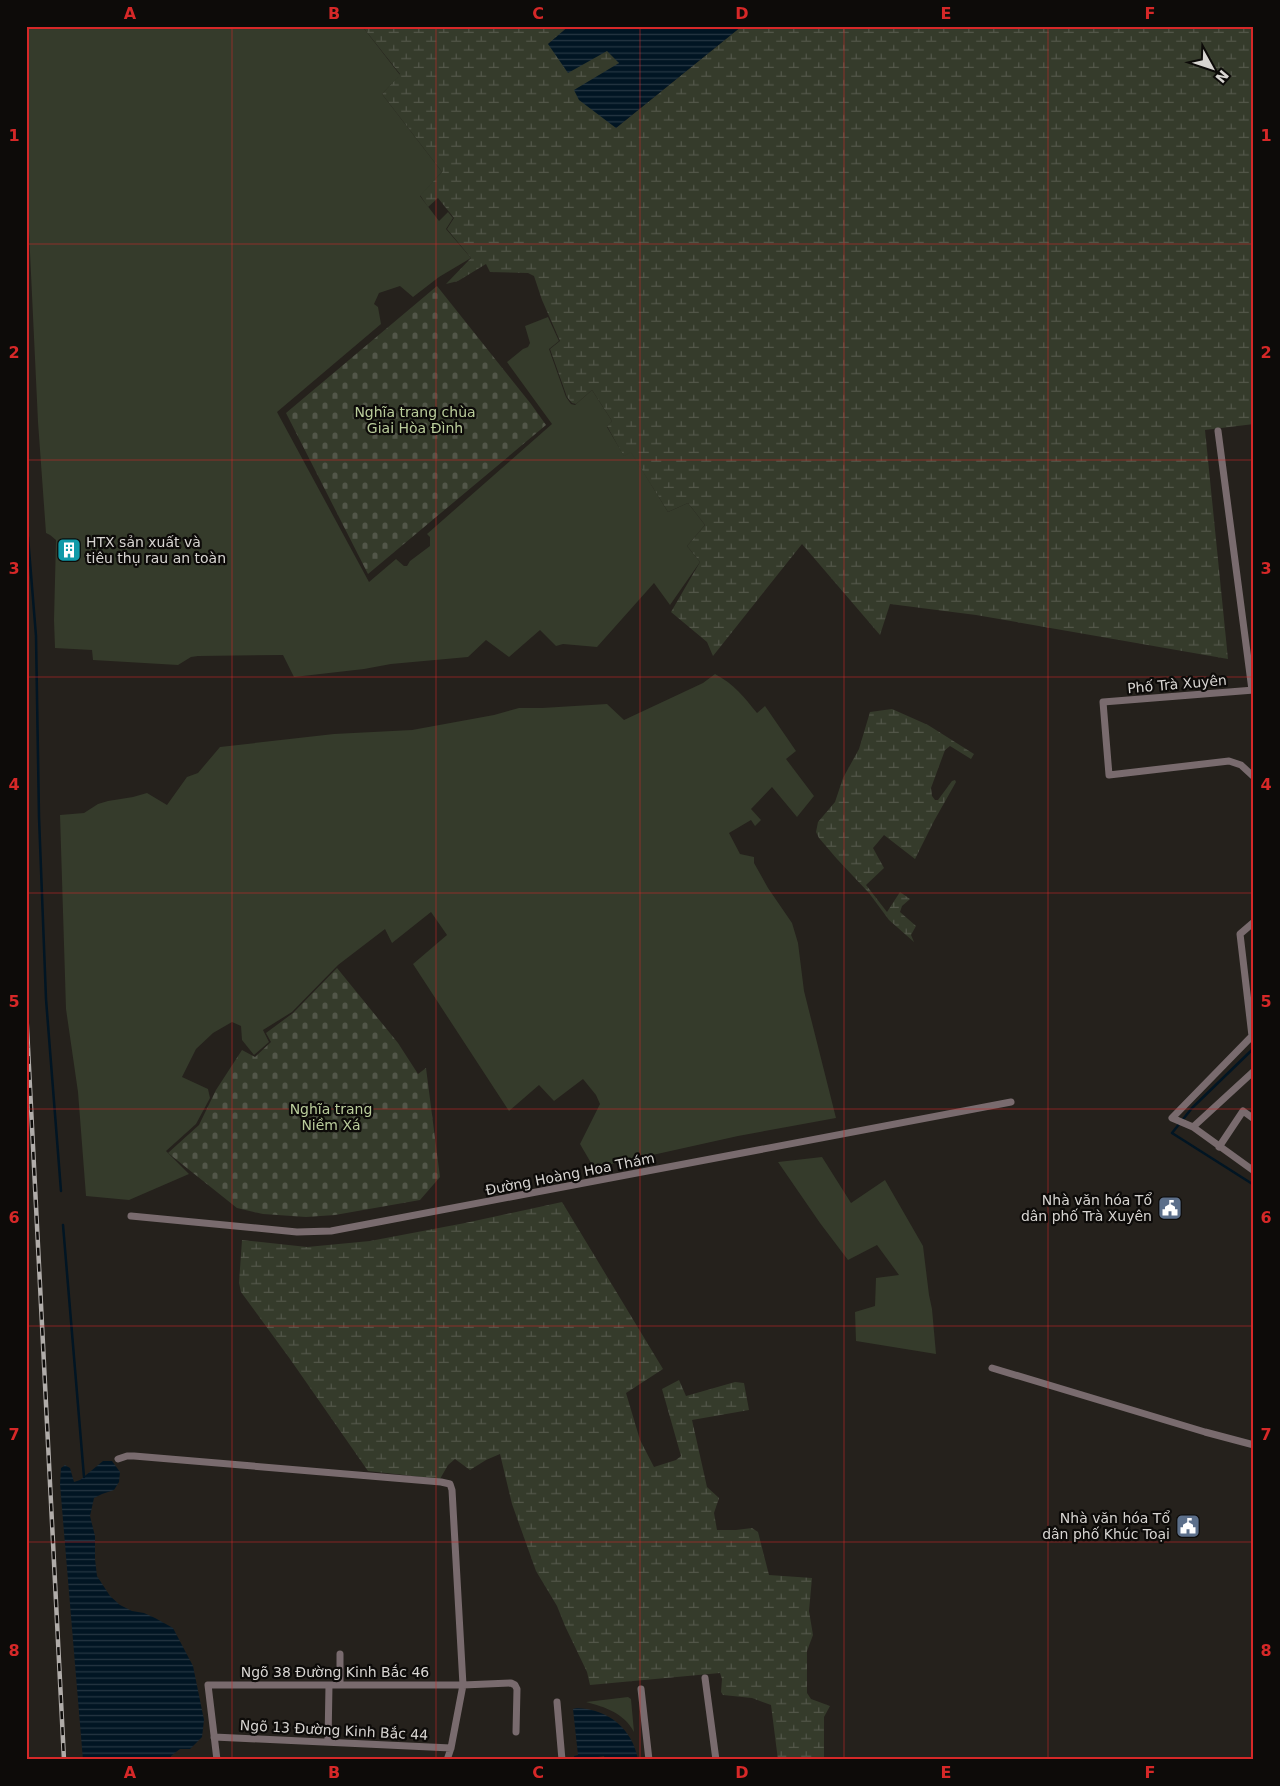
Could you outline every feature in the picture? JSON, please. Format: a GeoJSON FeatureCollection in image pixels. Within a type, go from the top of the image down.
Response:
{"type":"FeatureCollection","features":[{"type":"Feature","properties":{"kind":"street"},"geometry":{"type":"LineString","coordinates":[[1218,431],[1253,690]]}},
{"type":"Feature","properties":{"kind":"street","name":"Phố Trà Xuyên"},"geometry":{"type":"LineString","coordinates":[[1253,690],[1103,702],[1109,775],[1229,761],[1241,765],[1254,777]]}},
{"type":"Feature","properties":{"kind":"street"},"geometry":{"type":"LineString","coordinates":[[1254,922],[1240,934],[1253,1035],[1172,1118],[1193,1127],[1254,1171]]}},
{"type":"Feature","properties":{"kind":"street"},"geometry":{"type":"LineString","coordinates":[[1193,1127],[1254,1071]]}},
{"type":"Feature","properties":{"kind":"street","name":"Đường Hoàng Hoa Thám"},"geometry":{"type":"LineString","coordinates":[[131,1216],[297,1232],[332,1231],[1011,1102]]}},
{"type":"Feature","properties":{"kind":"street"},"geometry":{"type":"LineString","coordinates":[[1220,1147],[1243,1111],[1254,1118]]}},
{"type":"Feature","properties":{"kind":"street"},"geometry":{"type":"LineString","coordinates":[[992,1368],[1196,1430],[1254,1445]]}},
{"type":"Feature","properties":{"kind":"street"},"geometry":{"type":"LineString","coordinates":[[118,1459],[134,1456],[450,1484],[452,1490],[462,1685],[452,1748],[447,1760]]}},
{"type":"Feature","properties":{"kind":"street"},"geometry":{"type":"LineString","coordinates":[[340,1654],[340,1685]]}},
{"type":"Feature","properties":{"kind":"street"},"geometry":{"type":"LineString","coordinates":[[705,1678],[716,1760]]}},
{"type":"Feature","properties":{"kind":"street","name":"Ngõ 38 Đường Kinh Bắc 46"},"geometry":{"type":"LineString","coordinates":[[214,1737],[208,1684],[462,1685],[511,1683],[517,1689],[516,1732]]}},
{"type":"Feature","properties":{"kind":"street"},"geometry":{"type":"LineString","coordinates":[[328,1742],[330,1685]]}},
{"type":"Feature","properties":{"kind":"street"},"geometry":{"type":"LineString","coordinates":[[641,1689],[649,1760]]}},
{"type":"Feature","properties":{"kind":"street"},"geometry":{"type":"LineString","coordinates":[[557,1702],[562,1760]]}},
{"type":"Feature","properties":{"kind":"street"},"geometry":{"type":"LineString","coordinates":[[214,1737],[217,1760]]}},
{"type":"Feature","properties":{"kind":"street","name":"Ngõ 13 Đường Kinh Bắc 44"},"geometry":{"type":"LineString","coordinates":[[214,1737],[452,1748]]}},
{"type":"Feature","properties":{"kind":"green space"},"geometry":{"type":"Polygon","coordinates":[[[26,26],[362,26],[400,75],[382,94],[442,172],[420,196],[439,221],[448,212],[453,218],[446,229],[471,258],[439,277],[413,297],[400,286],[379,293],[374,304],[378,307],[381,324],[277,412],[369,582],[396,559],[404,566],[407,566],[410,561],[430,546],[430,537],[427,534],[552,424],[507,362],[528,347],[530,343],[525,326],[548,317],[559,341],[549,349],[566,397],[571,404],[575,405],[592,390],[612,421],[607,427],[624,456],[631,452],[668,512],[688,503],[705,525],[687,546],[700,562],[670,605],[654,583],[597,647],[563,644],[556,646],[540,630],[509,657],[486,640],[468,657],[391,664],[294,677],[283,655],[198,656],[191,657],[178,665],[93,660],[92,650],[55,648],[56,540],[46,533],[38,422],[26,168],[26,26]]]}},
{"type":"Feature","properties":{"kind":"green space"},"geometry":{"type":"Polygon","coordinates":[[[362,26],[569,26],[548,44],[608,51],[620,63],[616,128],[742,26],[1254,26],[1254,424],[1205,430],[1228,659],[976,615],[890,604],[880,635],[802,544],[713,656],[707,642],[671,612],[700,562],[687,546],[705,525],[688,503],[668,512],[631,453],[624,457],[607,426],[612,421],[592,390],[576,404],[572,403],[567,397],[550,349],[560,341],[534,276],[528,273],[490,272],[486,264],[458,281],[446,284],[471,258],[447,229],[454,218],[438,198],[428,207],[420,195],[442,172],[382,94],[400,74],[362,26]]]}},
{"type":"Feature","properties":{"kind":"green space","name":"Nghĩa trang chùa Giai Hòa Đình"},"geometry":{"type":"Polygon","coordinates":[[[437,286],[546,425],[368,574],[286,413],[437,286]]]}},
{"type":"Feature","properties":{"kind":"green space"},"geometry":{"type":"Polygon","coordinates":[[[715,674],[743,696],[757,713],[765,706],[796,751],[786,759],[814,796],[797,817],[772,787],[751,809],[761,820],[755,826],[751,820],[729,833],[740,854],[754,857],[754,863],[768,888],[792,923],[798,943],[804,991],[836,1118],[738,1136],[594,1168],[580,1144],[600,1104],[596,1095],[583,1079],[554,1101],[539,1085],[509,1111],[413,964],[447,935],[431,912],[392,943],[385,929],[338,965],[292,1012],[263,1030],[269,1042],[254,1055],[242,1040],[241,1026],[232,1022],[213,1033],[196,1049],[182,1077],[208,1089],[210,1098],[196,1124],[166,1151],[189,1174],[129,1200],[86,1196],[78,1092],[66,1009],[60,815],[84,813],[98,804],[147,793],[167,805],[187,777],[198,773],[220,747],[334,734],[412,730],[494,715],[519,708],[607,704],[624,720],[703,683],[715,674]]]}},
{"type":"Feature","properties":{"kind":"green space"},"geometry":{"type":"Polygon","coordinates":[[[892,709],[928,725],[974,754],[971,759],[950,746],[945,750],[931,788],[932,796],[935,800],[938,800],[952,781],[955,780],[956,782],[915,859],[884,835],[873,848],[884,868],[866,885],[887,912],[900,892],[910,899],[902,906],[900,912],[916,926],[911,935],[914,942],[889,920],[869,893],[837,859],[816,832],[818,822],[835,802],[843,778],[859,749],[870,712],[892,709]]]}},
{"type":"Feature","properties":{"kind":"green space","name":"Nghĩa trang Niềm Xá"},"geometry":{"type":"Polygon","coordinates":[[[337,968],[398,1043],[418,1074],[426,1068],[440,1177],[420,1200],[335,1215],[306,1217],[263,1214],[237,1208],[168,1153],[199,1125],[216,1090],[242,1050],[255,1057],[271,1042],[266,1033],[293,1013],[337,968]]]}},
{"type":"Feature","properties":{"kind":"green space"},"geometry":{"type":"Polygon","coordinates":[[[822,1157],[851,1203],[885,1180],[923,1246],[936,1354],[856,1341],[855,1312],[875,1306],[876,1278],[899,1275],[877,1245],[848,1260],[778,1162],[822,1157]]]}},
{"type":"Feature","properties":{"kind":"green space"},"geometry":{"type":"Polygon","coordinates":[[[562,1202],[663,1369],[626,1393],[640,1440],[654,1467],[676,1460],[681,1456],[662,1389],[679,1380],[686,1396],[735,1382],[744,1383],[749,1410],[692,1420],[707,1487],[719,1498],[714,1513],[717,1530],[752,1528],[758,1532],[769,1575],[812,1578],[809,1611],[813,1635],[807,1651],[807,1693],[811,1699],[830,1706],[824,1717],[824,1760],[778,1760],[771,1705],[752,1698],[723,1695],[721,1692],[722,1679],[720,1673],[590,1685],[587,1672],[557,1606],[536,1571],[512,1504],[500,1454],[470,1470],[455,1459],[448,1465],[440,1479],[368,1471],[241,1292],[239,1283],[242,1240],[307,1247],[370,1241],[562,1202]]]}},
{"type":"Feature","properties":{"kind":"green space"},"geometry":{"type":"Polygon","coordinates":[[[628,1697],[631,1699],[634,1732],[630,1725],[619,1715],[586,1702],[628,1697]]]}},
{"type":"Feature","properties":{"kind":"water"},"geometry":{"type":"Polygon","coordinates":[[[569,26],[742,26],[616,128],[579,100],[574,90],[619,63],[607,51],[568,73],[548,44],[569,26]]]}},
{"type":"Feature","properties":{"kind":"water"},"geometry":{"type":"Polygon","coordinates":[[[103,1461],[112,1461],[120,1472],[119,1482],[114,1490],[94,1498],[90,1516],[95,1536],[97,1576],[110,1596],[120,1605],[132,1611],[144,1613],[173,1628],[193,1666],[204,1720],[202,1737],[190,1749],[180,1749],[171,1756],[171,1760],[83,1760],[60,1484],[61,1468],[65,1465],[70,1468],[74,1482],[80,1480],[103,1461]]]}},
{"type":"Feature","properties":{"kind":"water"},"geometry":{"type":"Polygon","coordinates":[[[573,1709],[599,1712],[617,1723],[631,1739],[638,1760],[605,1760],[604,1756],[592,1758],[592,1760],[575,1760],[574,1756],[578,1755],[573,1709]]]}},
{"type":"Feature","properties":{"kind":"waterway"},"geometry":{"type":"LineString","coordinates":[[26,518],[27,522]]}},
{"type":"Feature","properties":{"kind":"waterway"},"geometry":{"type":"LineString","coordinates":[[28,537],[36,636],[39,817],[46,999],[61,1191]]}},
{"type":"Feature","properties":{"kind":"waterway"},"geometry":{"type":"LineString","coordinates":[[1254,1048],[1192,1108],[1172,1133],[1254,1185]]}},
{"type":"Feature","properties":{"kind":"waterway"},"geometry":{"type":"LineString","coordinates":[[63,1225],[84,1477]]}},
{"type":"Feature","properties":{"kind":"railway"},"geometry":{"type":"LineString","coordinates":[[26,1008],[64,1760]]}},
{"type":"Feature","properties":{"kind":"place","name":"HTX sản xuất và tiêu thụ rau an toàn"},"geometry":{"type":"Point","coordinates":[69,550]}},
{"type":"Feature","properties":{"kind":"place","name":"Nhà văn hóa Tổ dân phố Trà Xuyên"},"geometry":{"type":"Point","coordinates":[1170,1208]}},
{"type":"Feature","properties":{"kind":"place","name":"Nhà văn hóa Tổ dân phố Khúc Toại"},"geometry":{"type":"Point","coordinates":[1188,1526]}}]}
